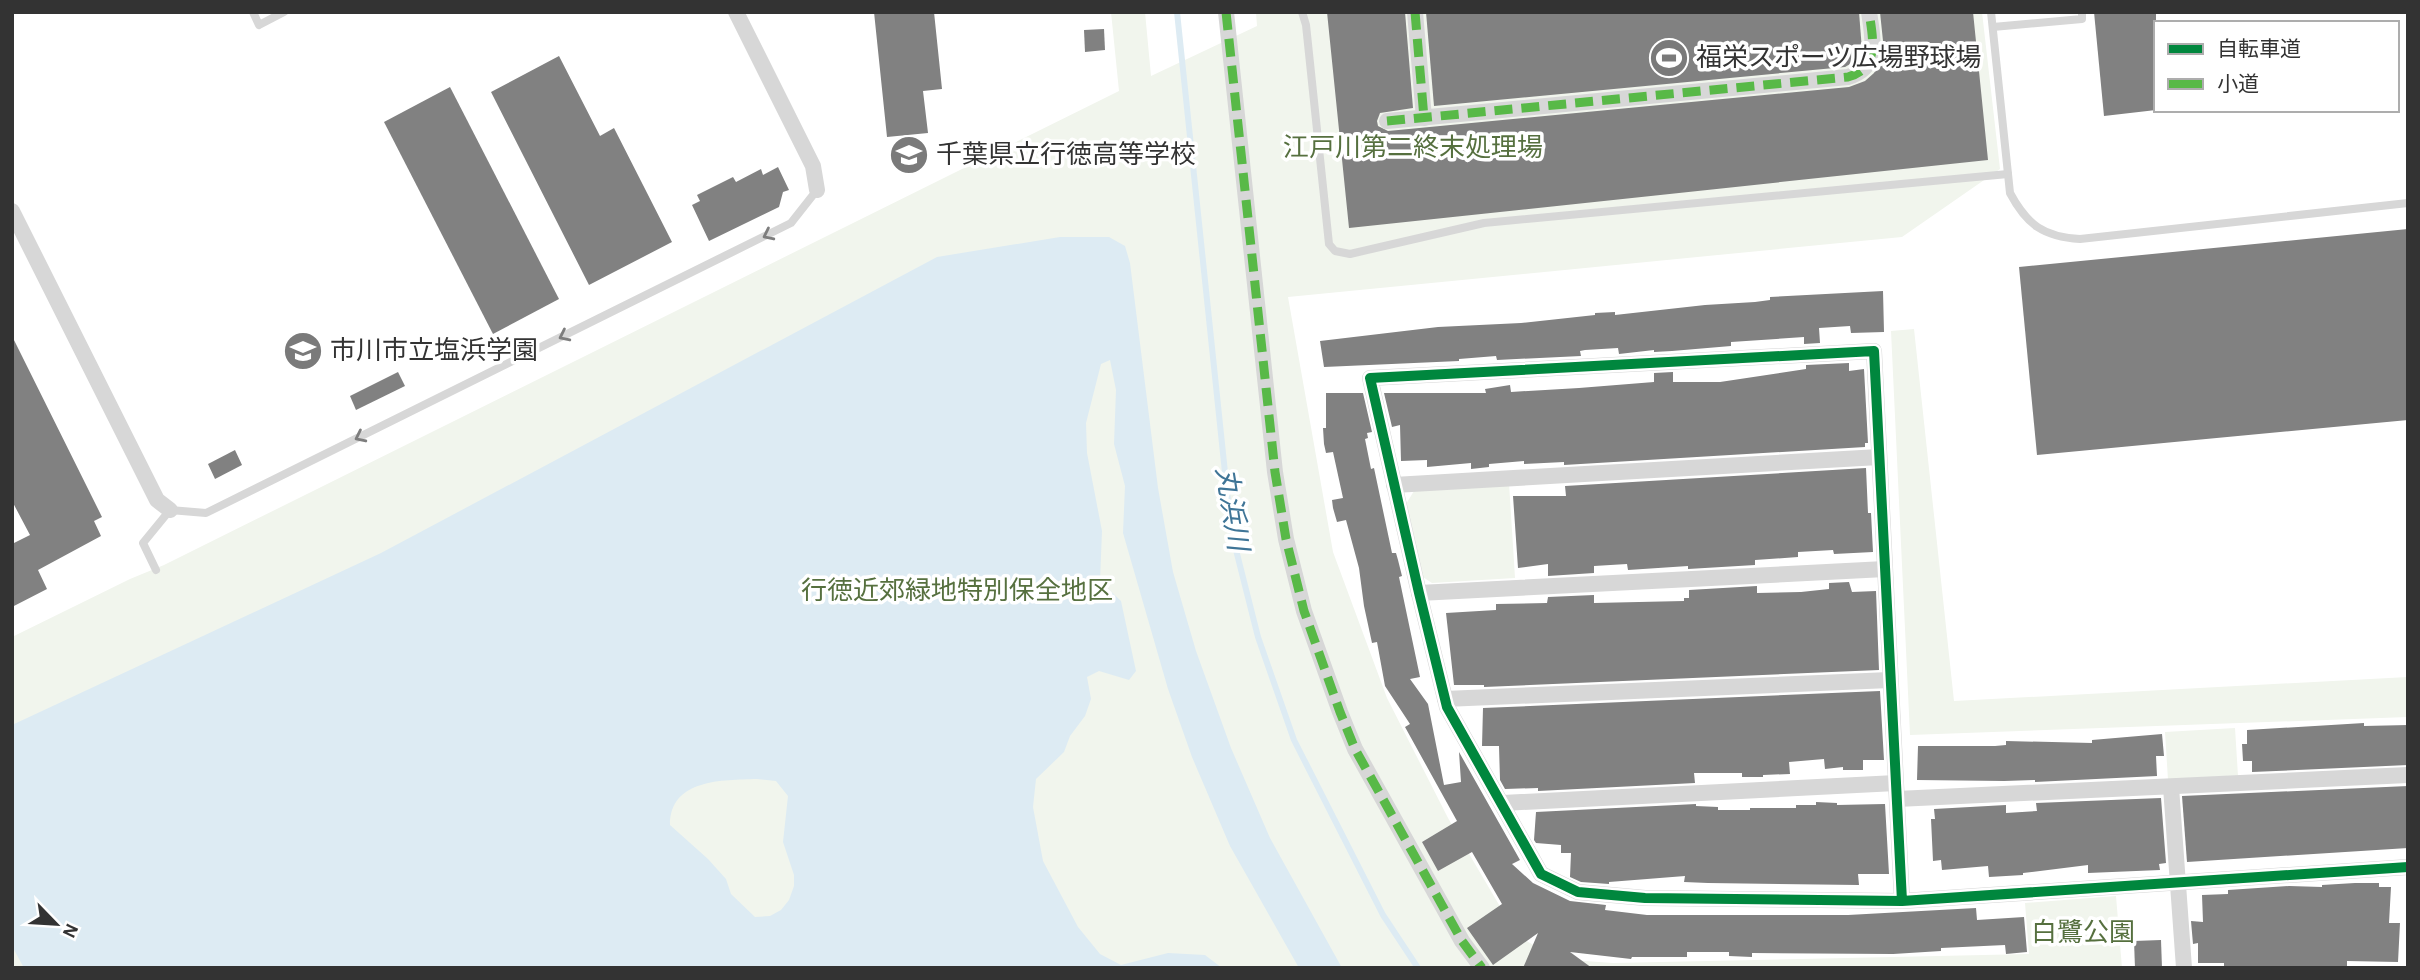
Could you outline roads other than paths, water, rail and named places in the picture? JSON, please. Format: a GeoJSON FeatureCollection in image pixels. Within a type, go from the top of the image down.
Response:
{"type":"FeatureCollection","features":[{"type":"Feature","properties":{"kind":"street"},"geometry":{"type":"LineString","coordinates":[[736,12],[813,166],[817,190]]}},
{"type":"Feature","properties":{"kind":"street"},"geometry":{"type":"LineString","coordinates":[[1226,12],[1275,472],[1286,539],[1304,611],[1355,749],[1462,941],[1482,968]]}},
{"type":"Feature","properties":{"kind":"street"},"geometry":{"type":"LineString","coordinates":[[1415,12],[1424,118]]}},
{"type":"Feature","properties":{"kind":"street"},"geometry":{"type":"LineString","coordinates":[[1387,121],[1848,77],[1860,74],[1869,62],[1873,46],[1869,12]]}},
{"type":"Feature","properties":{"kind":"street"},"geometry":{"type":"LineString","coordinates":[[12,211],[157,500],[170,510]]}},
{"type":"Feature","properties":{"kind":"street"},"geometry":{"type":"LineString","coordinates":[[1902,901],[1874,351],[1370,378],[1447,706],[1541,874],[1578,892],[1645,898],[1902,901],[2408,867]]}},
{"type":"Feature","properties":{"kind":"street"},"geometry":{"type":"LineString","coordinates":[[1394,485],[1879,457]]}},
{"type":"Feature","properties":{"kind":"street"},"geometry":{"type":"LineString","coordinates":[[1419,593],[1885,569]]}},
{"type":"Feature","properties":{"kind":"street"},"geometry":{"type":"LineString","coordinates":[[1445,699],[1890,680]]}},
{"type":"Feature","properties":{"kind":"street"},"geometry":{"type":"LineString","coordinates":[[1503,803],[1896,791],[2171,787],[2408,775]]}},
{"type":"Feature","properties":{"kind":"street"},"geometry":{"type":"LineString","coordinates":[[2171,787],[2184,968]]}},
{"type":"Feature","properties":{"kind":"lane"},"geometry":{"type":"LineString","coordinates":[[253,12],[259,24],[284,12]]}},
{"type":"Feature","properties":{"kind":"lane"},"geometry":{"type":"LineString","coordinates":[[1302,12],[1306,25],[1329,244],[1335,251],[1350,254],[1484,223],[2008,174]]}},
{"type":"Feature","properties":{"kind":"lane"},"geometry":{"type":"LineString","coordinates":[[1991,12],[2010,193],[2020,212],[2037,228],[2061,238],[2080,239],[2408,203]]}},
{"type":"Feature","properties":{"kind":"lane"},"geometry":{"type":"LineString","coordinates":[[1993,27],[2082,19],[2082,12]]}},
{"type":"Feature","properties":{"kind":"lane"},"geometry":{"type":"LineString","coordinates":[[156,570],[143,543],[170,510],[206,513],[791,223],[817,190]]}},
{"type":"Feature","properties":{"kind":"waterway","name":"丸浜川"},"geometry":{"type":"LineString","coordinates":[[1177,12],[1231,530],[1258,637],[1294,740],[1383,915],[1418,968]]}},
{"type":"Feature","properties":{"kind":"place","name":"福栄スポーツ広場野球場"},"geometry":{"type":"Point","coordinates":[1669,58]}},
{"type":"Feature","properties":{"kind":"place","name":"千葉県立行徳高等学校"},"geometry":{"type":"Point","coordinates":[909,155]}},
{"type":"Feature","properties":{"kind":"place","name":"市川市立塩浜学園"},"geometry":{"type":"Point","coordinates":[303,351]}},
{"type":"Feature","properties":{"kind":"park label","name":"江戸川第二終末処理場"},"geometry":{"type":"Point","coordinates":[1413,148]}},
{"type":"Feature","properties":{"kind":"park label","name":"行徳近郊緑地特別保全地区"},"geometry":{"type":"Point","coordinates":[957,591]}},
{"type":"Feature","properties":{"kind":"park label","name":"白鷺公園"},"geometry":{"type":"Point","coordinates":[2083,933]}}]}
